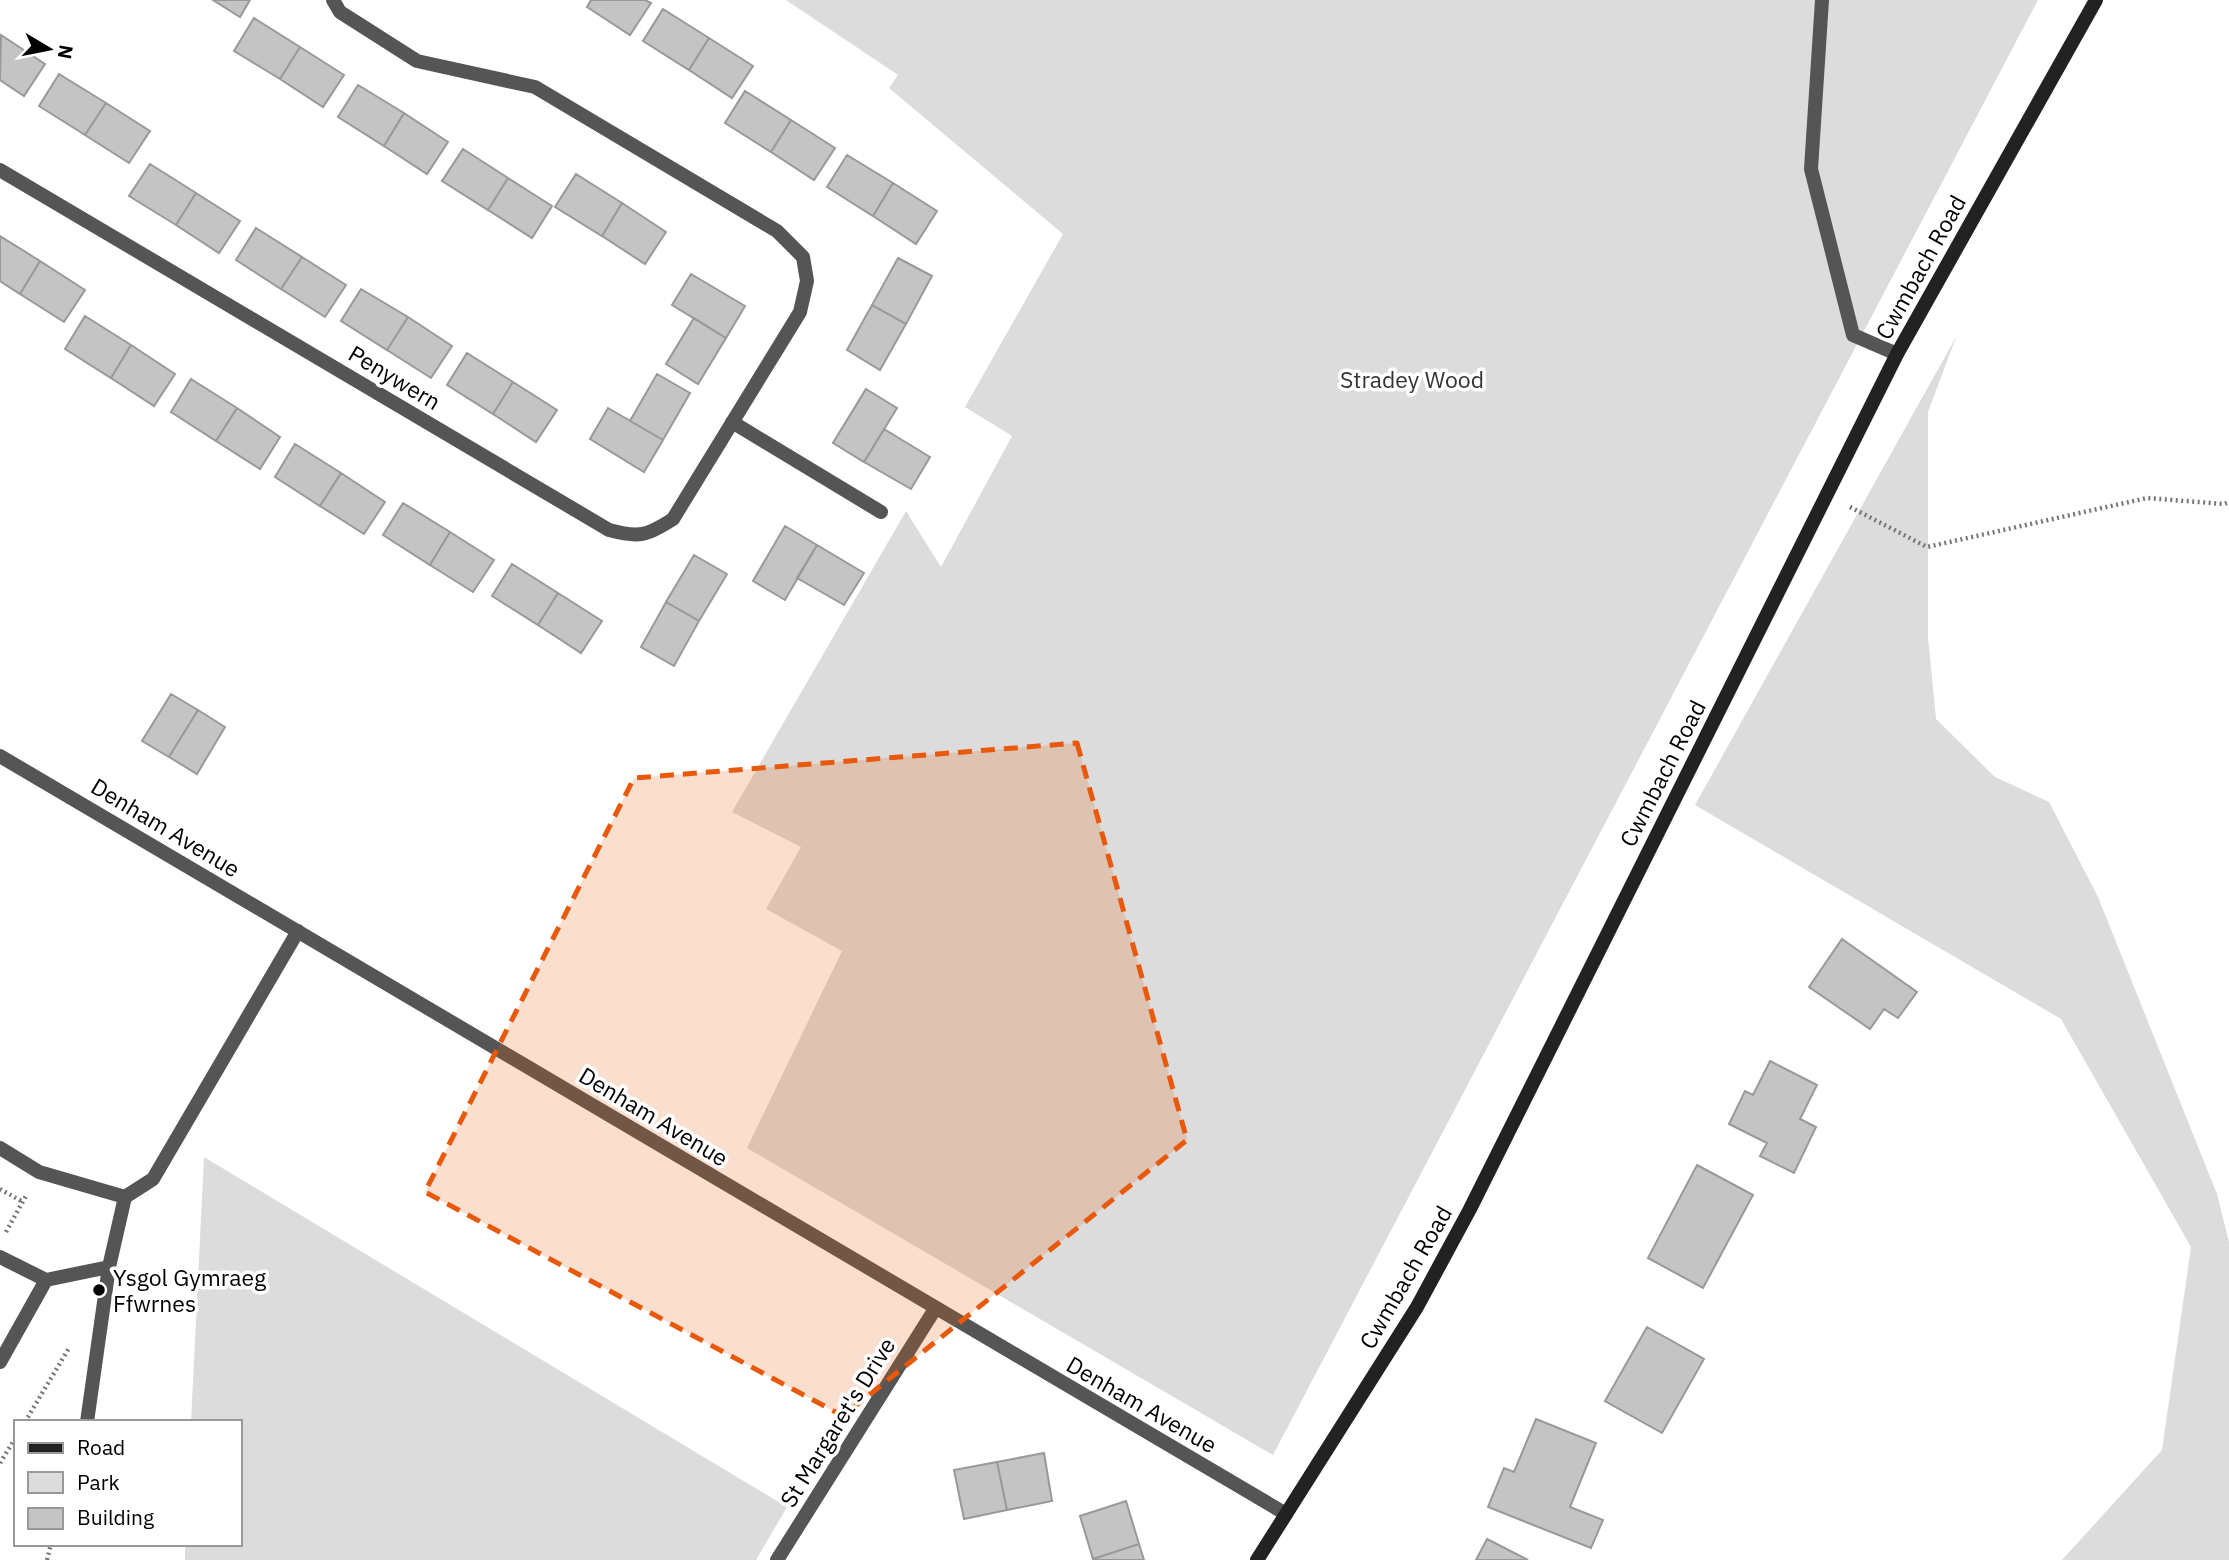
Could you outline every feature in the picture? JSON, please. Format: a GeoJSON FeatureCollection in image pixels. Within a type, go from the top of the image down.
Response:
{"type":"FeatureCollection","features":[{"type":"Feature","properties":{"kind":"main road","name":"Cwmbach Road"},"geometry":{"type":"LineString","coordinates":[[1257,1560],[1417,1307],[1463,1222],[1897,354],[2096,0]]}},
{"type":"Feature","properties":{"kind":"street","name":"Penywern"},"geometry":{"type":"LineString","coordinates":[[0,170],[609,530],[632,536],[655,531],[673,519],[800,312],[807,281],[803,257],[777,231],[535,87],[417,61],[340,12],[332,0]]}},
{"type":"Feature","properties":{"kind":"street"},"geometry":{"type":"LineString","coordinates":[[1822,0],[1811,169],[1853,335],[1897,354]]}},
{"type":"Feature","properties":{"kind":"street"},"geometry":{"type":"LineString","coordinates":[[732,422],[881,512]]}},
{"type":"Feature","properties":{"kind":"street","name":"Denham Avenue"},"geometry":{"type":"LineString","coordinates":[[0,756],[1286,1514]]}},
{"type":"Feature","properties":{"kind":"street"},"geometry":{"type":"LineString","coordinates":[[87,1420],[109,1267],[125,1197],[153,1179],[298,931]]}},
{"type":"Feature","properties":{"kind":"street"},"geometry":{"type":"LineString","coordinates":[[0,1148],[39,1172],[125,1197]]}},
{"type":"Feature","properties":{"kind":"street"},"geometry":{"type":"LineString","coordinates":[[0,1257],[46,1280],[109,1267]]}},
{"type":"Feature","properties":{"kind":"street"},"geometry":{"type":"LineString","coordinates":[[0,1362],[46,1280]]}},
{"type":"Feature","properties":{"kind":"street","name":"St Margaret's Drive"},"geometry":{"type":"LineString","coordinates":[[777,1560],[935,1309]]}},
{"type":"Feature","properties":{"kind":"path"},"geometry":{"type":"LineString","coordinates":[[1827,495],[1927,547],[2147,498],[2224,504],[2229,502]]}},
{"type":"Feature","properties":{"kind":"path"},"geometry":{"type":"LineString","coordinates":[[0,1242],[39,1172]]}},
{"type":"Feature","properties":{"kind":"path"},"geometry":{"type":"LineString","coordinates":[[0,1189],[23,1202]]}},
{"type":"Feature","properties":{"kind":"path"},"geometry":{"type":"LineString","coordinates":[[26,1420],[77,1334],[100,1335]]}},
{"type":"Feature","properties":{"kind":"path"},"geometry":{"type":"LineString","coordinates":[[0,1463],[14,1440]]}},
{"type":"Feature","properties":{"kind":"highlighted area"},"geometry":{"type":"Polygon","coordinates":[[[1077,743],[1187,1140],[843,1416],[425,1192],[634,778],[1077,743]]]}},
{"type":"Feature","properties":{"kind":"green space","name":"Stradey Wood"},"geometry":{"type":"Polygon","coordinates":[[[786,0],[2038,0],[1273,1455],[747,1148],[842,951],[766,909],[801,847],[732,812],[906,511],[941,567],[1012,436],[965,407],[1063,234],[889,88],[898,75],[786,0]]]}},
{"type":"Feature","properties":{"kind":"green space"},"geometry":{"type":"Polygon","coordinates":[[[1956,337],[1928,412],[1928,637],[1936,719],[1995,777],[2049,802],[2098,897],[2217,1194],[2229,1242],[2229,1560],[2062,1560],[2162,1450],[2191,1247],[2061,1019],[1695,805],[1956,337]]]}},
{"type":"Feature","properties":{"kind":"green space"},"geometry":{"type":"Polygon","coordinates":[[[204,1157],[787,1507],[756,1560],[185,1560],[185,1546],[242,1546],[242,1420],[191,1420],[204,1157]]]}},
{"type":"Feature","properties":{"kind":"building"},"geometry":{"type":"Polygon","coordinates":[[[213,0],[250,0],[240,17],[213,0]]]}},
{"type":"Feature","properties":{"kind":"building"},"geometry":{"type":"Polygon","coordinates":[[[591,0],[645,0],[651,3],[630,35],[587,7],[591,0]]]}},
{"type":"Feature","properties":{"kind":"building"},"geometry":{"type":"Polygon","coordinates":[[[663,9],[709,38],[689,70],[643,41],[663,9]]]}},
{"type":"Feature","properties":{"kind":"building"},"geometry":{"type":"Polygon","coordinates":[[[254,18],[300,47],[280,79],[234,51],[254,18]]]}},
{"type":"Feature","properties":{"kind":"building"},"geometry":{"type":"Polygon","coordinates":[[[1,35],[45,64],[24,96],[0,80],[1,35]]]}},
{"type":"Feature","properties":{"kind":"building"},"geometry":{"type":"Polygon","coordinates":[[[709,38],[753,66],[732,98],[689,70],[709,38]]]}},
{"type":"Feature","properties":{"kind":"building"},"geometry":{"type":"Polygon","coordinates":[[[300,47],[344,75],[323,107],[280,79],[300,47]]]}},
{"type":"Feature","properties":{"kind":"building"},"geometry":{"type":"Polygon","coordinates":[[[59,74],[106,103],[85,135],[39,106],[59,74]]]}},
{"type":"Feature","properties":{"kind":"building"},"geometry":{"type":"Polygon","coordinates":[[[358,85],[404,113],[384,146],[338,117],[358,85]]]}},
{"type":"Feature","properties":{"kind":"building"},"geometry":{"type":"Polygon","coordinates":[[[745,91],[791,120],[771,152],[725,123],[745,91]]]}},
{"type":"Feature","properties":{"kind":"building"},"geometry":{"type":"Polygon","coordinates":[[[106,103],[150,131],[129,163],[85,135],[106,103]]]}},
{"type":"Feature","properties":{"kind":"building"},"geometry":{"type":"Polygon","coordinates":[[[404,113],[448,142],[427,174],[384,146],[404,113]]]}},
{"type":"Feature","properties":{"kind":"building"},"geometry":{"type":"Polygon","coordinates":[[[791,120],[835,148],[814,180],[771,152],[791,120]]]}},
{"type":"Feature","properties":{"kind":"building"},"geometry":{"type":"Polygon","coordinates":[[[463,149],[508,178],[488,210],[442,181],[463,149]]]}},
{"type":"Feature","properties":{"kind":"building"},"geometry":{"type":"Polygon","coordinates":[[[847,155],[893,183],[873,216],[827,187],[847,155]]]}},
{"type":"Feature","properties":{"kind":"building"},"geometry":{"type":"Polygon","coordinates":[[[150,164],[196,193],[176,225],[129,196],[150,164]]]}},
{"type":"Feature","properties":{"kind":"building"},"geometry":{"type":"Polygon","coordinates":[[[576,174],[622,203],[602,236],[555,207],[576,174]]]}},
{"type":"Feature","properties":{"kind":"building"},"geometry":{"type":"Polygon","coordinates":[[[508,178],[552,206],[532,238],[488,210],[508,178]]]}},
{"type":"Feature","properties":{"kind":"building"},"geometry":{"type":"Polygon","coordinates":[[[893,183],[937,211],[916,244],[873,216],[893,183]]]}},
{"type":"Feature","properties":{"kind":"building"},"geometry":{"type":"Polygon","coordinates":[[[196,193],[240,221],[219,253],[176,225],[196,193]]]}},
{"type":"Feature","properties":{"kind":"building"},"geometry":{"type":"Polygon","coordinates":[[[622,203],[666,232],[645,264],[602,236],[622,203]]]}},
{"type":"Feature","properties":{"kind":"building"},"geometry":{"type":"Polygon","coordinates":[[[256,228],[302,257],[281,289],[236,260],[256,228]]]}},
{"type":"Feature","properties":{"kind":"building"},"geometry":{"type":"Polygon","coordinates":[[[0,236],[40,261],[20,294],[0,281],[0,236]]]}},
{"type":"Feature","properties":{"kind":"building"},"geometry":{"type":"Polygon","coordinates":[[[302,257],[346,285],[325,317],[281,289],[302,257]]]}},
{"type":"Feature","properties":{"kind":"building"},"geometry":{"type":"Polygon","coordinates":[[[898,258],[932,276],[906,324],[872,305],[898,258]]]}},
{"type":"Feature","properties":{"kind":"building"},"geometry":{"type":"Polygon","coordinates":[[[40,261],[85,290],[64,322],[20,294],[40,261]]]}},
{"type":"Feature","properties":{"kind":"building"},"geometry":{"type":"Polygon","coordinates":[[[691,274],[745,306],[726,338],[672,305],[691,274]]]}},
{"type":"Feature","properties":{"kind":"building"},"geometry":{"type":"Polygon","coordinates":[[[361,289],[408,317],[387,350],[341,321],[361,289]]]}},
{"type":"Feature","properties":{"kind":"building"},"geometry":{"type":"Polygon","coordinates":[[[872,305],[906,324],[880,370],[847,350],[872,305]]]}},
{"type":"Feature","properties":{"kind":"building"},"geometry":{"type":"Polygon","coordinates":[[[85,316],[131,345],[111,378],[65,349],[85,316]]]}},
{"type":"Feature","properties":{"kind":"building"},"geometry":{"type":"Polygon","coordinates":[[[408,317],[452,346],[431,378],[387,350],[408,317]]]}},
{"type":"Feature","properties":{"kind":"building"},"geometry":{"type":"Polygon","coordinates":[[[694,318],[726,338],[698,384],[666,364],[694,318]]]}},
{"type":"Feature","properties":{"kind":"building"},"geometry":{"type":"Polygon","coordinates":[[[131,345],[175,374],[154,406],[111,378],[131,345]]]}},
{"type":"Feature","properties":{"kind":"building"},"geometry":{"type":"Polygon","coordinates":[[[467,353],[513,382],[493,414],[447,385],[467,353]]]}},
{"type":"Feature","properties":{"kind":"building"},"geometry":{"type":"Polygon","coordinates":[[[657,374],[690,393],[663,440],[630,421],[657,374]]]}},
{"type":"Feature","properties":{"kind":"building"},"geometry":{"type":"Polygon","coordinates":[[[191,379],[237,408],[216,441],[171,412],[191,379]]]}},
{"type":"Feature","properties":{"kind":"building"},"geometry":{"type":"Polygon","coordinates":[[[513,382],[557,410],[536,442],[493,414],[513,382]]]}},
{"type":"Feature","properties":{"kind":"building"},"geometry":{"type":"Polygon","coordinates":[[[866,389],[897,408],[864,462],[833,443],[866,389]]]}},
{"type":"Feature","properties":{"kind":"building"},"geometry":{"type":"Polygon","coordinates":[[[237,408],[280,437],[260,469],[216,441],[237,408]]]}},
{"type":"Feature","properties":{"kind":"building"},"geometry":{"type":"Polygon","coordinates":[[[608,408],[663,440],[644,472],[590,439],[608,408]]]}},
{"type":"Feature","properties":{"kind":"building"},"geometry":{"type":"Polygon","coordinates":[[[884,429],[930,457],[911,489],[864,462],[884,429]]]}},
{"type":"Feature","properties":{"kind":"building"},"geometry":{"type":"Polygon","coordinates":[[[295,444],[341,473],[320,506],[275,477],[295,444]]]}},
{"type":"Feature","properties":{"kind":"building"},"geometry":{"type":"Polygon","coordinates":[[[341,473],[385,502],[364,534],[320,506],[341,473]]]}},
{"type":"Feature","properties":{"kind":"building"},"geometry":{"type":"Polygon","coordinates":[[[403,503],[450,532],[430,565],[383,535],[403,503]]]}},
{"type":"Feature","properties":{"kind":"building"},"geometry":{"type":"Polygon","coordinates":[[[785,526],[817,545],[785,600],[753,581],[785,526]]]}},
{"type":"Feature","properties":{"kind":"building"},"geometry":{"type":"Polygon","coordinates":[[[450,532],[494,560],[473,592],[430,565],[450,532]]]}},
{"type":"Feature","properties":{"kind":"building"},"geometry":{"type":"Polygon","coordinates":[[[817,545],[864,573],[844,605],[797,578],[817,545]]]}},
{"type":"Feature","properties":{"kind":"building"},"geometry":{"type":"Polygon","coordinates":[[[694,555],[727,574],[699,621],[666,602],[694,555]]]}},
{"type":"Feature","properties":{"kind":"building"},"geometry":{"type":"Polygon","coordinates":[[[512,564],[558,593],[538,625],[492,596],[512,564]]]}},
{"type":"Feature","properties":{"kind":"building"},"geometry":{"type":"Polygon","coordinates":[[[558,593],[602,621],[581,653],[538,625],[558,593]]]}},
{"type":"Feature","properties":{"kind":"building"},"geometry":{"type":"Polygon","coordinates":[[[666,602],[699,621],[674,666],[641,647],[666,602]]]}},
{"type":"Feature","properties":{"kind":"building"},"geometry":{"type":"Polygon","coordinates":[[[171,694],[198,710],[169,757],[142,741],[171,694]]]}},
{"type":"Feature","properties":{"kind":"building"},"geometry":{"type":"Polygon","coordinates":[[[198,710],[225,727],[197,774],[169,757],[198,710]]]}},
{"type":"Feature","properties":{"kind":"building"},"geometry":{"type":"Polygon","coordinates":[[[1842,939],[1917,992],[1898,1018],[1884,1009],[1870,1029],[1809,987],[1842,939]]]}},
{"type":"Feature","properties":{"kind":"building"},"geometry":{"type":"Polygon","coordinates":[[[1770,1061],[1817,1085],[1800,1119],[1816,1127],[1794,1173],[1760,1156],[1767,1143],[1729,1124],[1745,1091],[1753,1095],[1770,1061]]]}},
{"type":"Feature","properties":{"kind":"building"},"geometry":{"type":"Polygon","coordinates":[[[1697,1165],[1753,1195],[1703,1288],[1648,1258],[1697,1165]]]}},
{"type":"Feature","properties":{"kind":"building"},"geometry":{"type":"Polygon","coordinates":[[[1647,1327],[1704,1359],[1662,1433],[1605,1401],[1647,1327]]]}},
{"type":"Feature","properties":{"kind":"building"},"geometry":{"type":"Polygon","coordinates":[[[1536,1419],[1596,1443],[1570,1507],[1603,1520],[1591,1548],[1488,1507],[1504,1468],[1514,1472],[1536,1419]]]}},
{"type":"Feature","properties":{"kind":"building"},"geometry":{"type":"Polygon","coordinates":[[[1044,1453],[1052,1501],[1007,1510],[997,1462],[1044,1453]]]}},
{"type":"Feature","properties":{"kind":"building"},"geometry":{"type":"Polygon","coordinates":[[[997,1462],[1007,1510],[964,1519],[954,1470],[997,1462]]]}},
{"type":"Feature","properties":{"kind":"building"},"geometry":{"type":"Polygon","coordinates":[[[1126,1501],[1139,1544],[1093,1559],[1080,1516],[1126,1501]]]}},
{"type":"Feature","properties":{"kind":"building"},"geometry":{"type":"Polygon","coordinates":[[[1487,1539],[1528,1560],[1476,1560],[1487,1539]]]}},
{"type":"Feature","properties":{"kind":"building"},"geometry":{"type":"Polygon","coordinates":[[[1139,1544],[1144,1560],[1093,1560],[1093,1559],[1139,1544]]]}},
{"type":"Feature","properties":{"kind":"place","name":"Ysgol Gymraeg Ffwrnes"},"geometry":{"type":"Point","coordinates":[99,1290]}}]}
